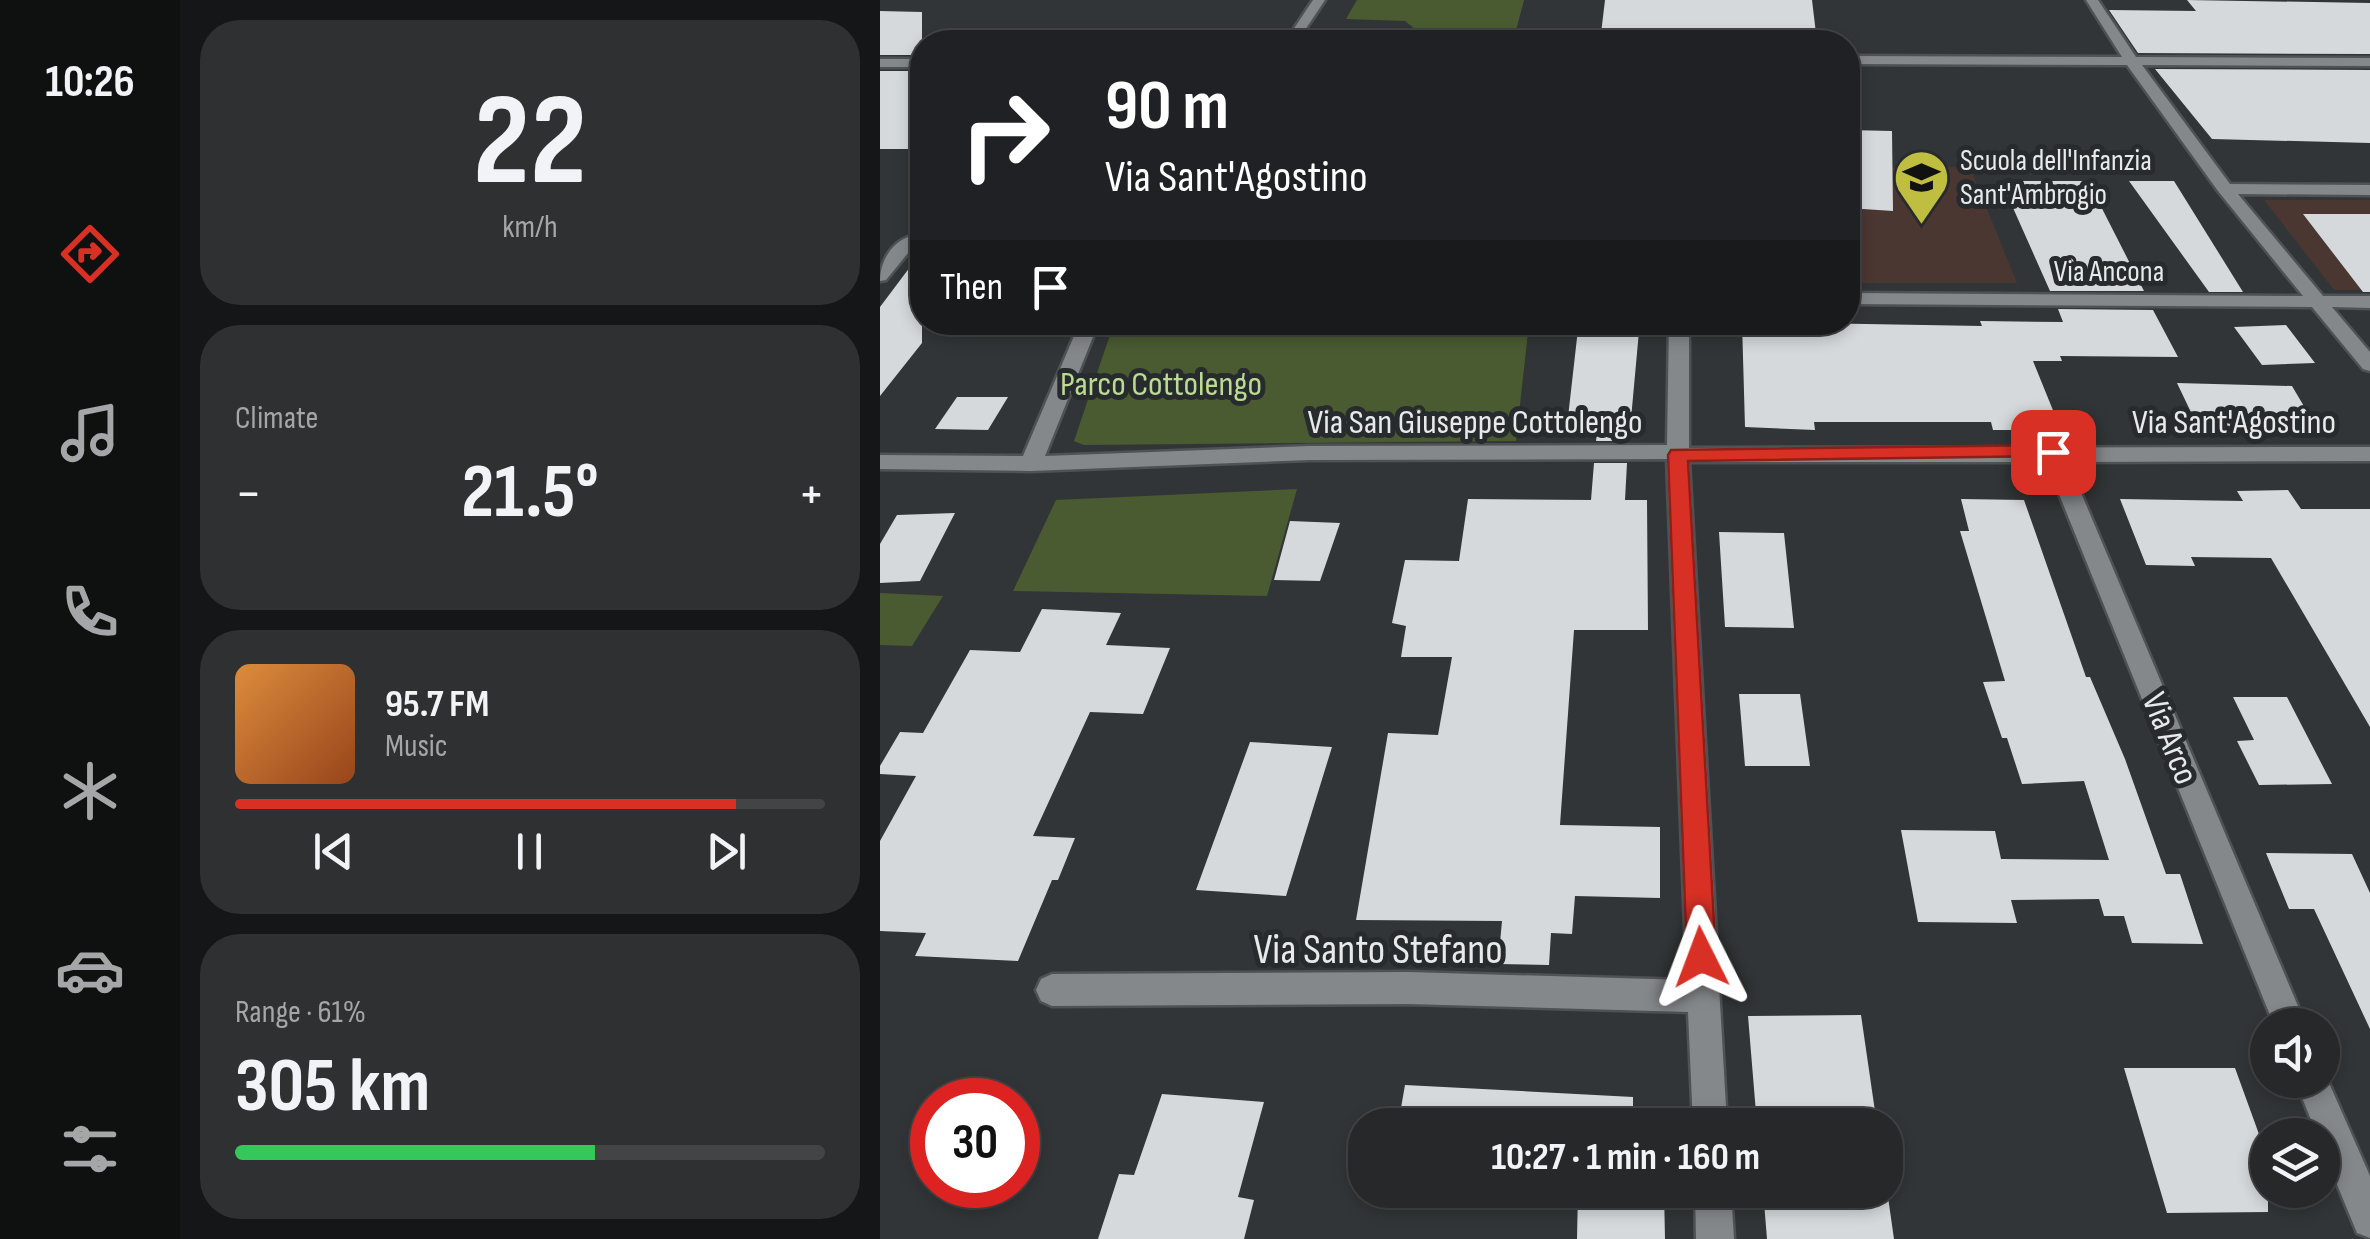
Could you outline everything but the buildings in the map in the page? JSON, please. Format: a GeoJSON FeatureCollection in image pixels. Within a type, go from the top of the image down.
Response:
{"type":"FeatureCollection","features":[{"type":"Feature","properties":{"kind":"street"},"geometry":{"type":"LineString","coordinates":[[1299,30],[1319,0]]}},
{"type":"Feature","properties":{"kind":"street"},"geometry":{"type":"LineString","coordinates":[[2092,0],[2130,62],[2226,189],[2370,365]]}},
{"type":"Feature","properties":{"kind":"street"},"geometry":{"type":"LineString","coordinates":[[1860,60],[2370,62]]}},
{"type":"Feature","properties":{"kind":"street"},"geometry":{"type":"LineString","coordinates":[[880,63],[910,64]]}},
{"type":"Feature","properties":{"kind":"street"},"geometry":{"type":"LineString","coordinates":[[2226,189],[2370,190]]}},
{"type":"Feature","properties":{"kind":"street"},"geometry":{"type":"LineString","coordinates":[[880,241],[910,242]]}},
{"type":"Feature","properties":{"kind":"street"},"geometry":{"type":"LineString","coordinates":[[880,276],[910,247]]}},
{"type":"Feature","properties":{"kind":"street","name":"Via Ancona"},"geometry":{"type":"LineString","coordinates":[[1860,300],[2370,302]]}},
{"type":"Feature","properties":{"kind":"street"},"geometry":{"type":"LineString","coordinates":[[1031,464],[1085,335]]}},
{"type":"Feature","properties":{"kind":"street"},"geometry":{"type":"LineString","coordinates":[[1679,335],[1678,454],[1709,1108]]}},
{"type":"Feature","properties":{"kind":"street","name":"Via Arco"},"geometry":{"type":"LineString","coordinates":[[2053,452],[2283,1008]]}},
{"type":"Feature","properties":{"kind":"street","name":"Via San Giuseppe Cottolengo"},"geometry":{"type":"LineString","coordinates":[[880,462],[1031,464],[1309,453],[1678,454]]}},
{"type":"Feature","properties":{"kind":"street","name":"Via Sant'Agostino"},"geometry":{"type":"LineString","coordinates":[[1678,454],[2370,454]]}},
{"type":"Feature","properties":{"kind":"street","name":"Via Santo Stefano"},"geometry":{"type":"LineString","coordinates":[[1052,990],[1408,988],[1592,996],[1703,996]]}},
{"type":"Feature","properties":{"kind":"street"},"geometry":{"type":"LineString","coordinates":[[2319,1098],[2370,1220]]}},
{"type":"Feature","properties":{"kind":"street"},"geometry":{"type":"LineString","coordinates":[[1714,1208],[1715,1239]]}},
{"type":"Feature","properties":{"kind":"shaded area","name":"Scuola dell'Infanzia Sant'Ambrogio"},"geometry":{"type":"Polygon","coordinates":[[[1970,167],[2017,283],[1860,283],[1860,168],[1970,167]]]}},
{"type":"Feature","properties":{"kind":"shaded area"},"geometry":{"type":"Polygon","coordinates":[[[2264,200],[2370,200],[2370,290],[2334,290],[2264,200]]]}},
{"type":"Feature","properties":{"kind":"green space"},"geometry":{"type":"Polygon","coordinates":[[[1357,0],[1524,0],[1516,30],[1415,30],[1405,21],[1346,19],[1357,0]]]}},
{"type":"Feature","properties":{"kind":"green space","name":"Parco Cottolengo"},"geometry":{"type":"Polygon","coordinates":[[[1110,335],[1528,335],[1516,441],[1084,445],[1074,441],[1110,335]]]}},
{"type":"Feature","properties":{"kind":"green space"},"geometry":{"type":"Polygon","coordinates":[[[1297,489],[1267,596],[1013,591],[1056,500],[1297,489]]]}},
{"type":"Feature","properties":{"kind":"green space"},"geometry":{"type":"Polygon","coordinates":[[[880,593],[943,596],[912,646],[880,645],[880,593]]]}},
{"type":"Feature","properties":{"kind":"place","name":"Scuola dell'Infanzia Sant'Ambrogio"},"geometry":{"type":"Point","coordinates":[1921,226]}},
{"type":"Feature","properties":{"kind":"route"},"geometry":{"type":"LineString","coordinates":[[1701,957],[1678,455],[2053,452]]}}]}
